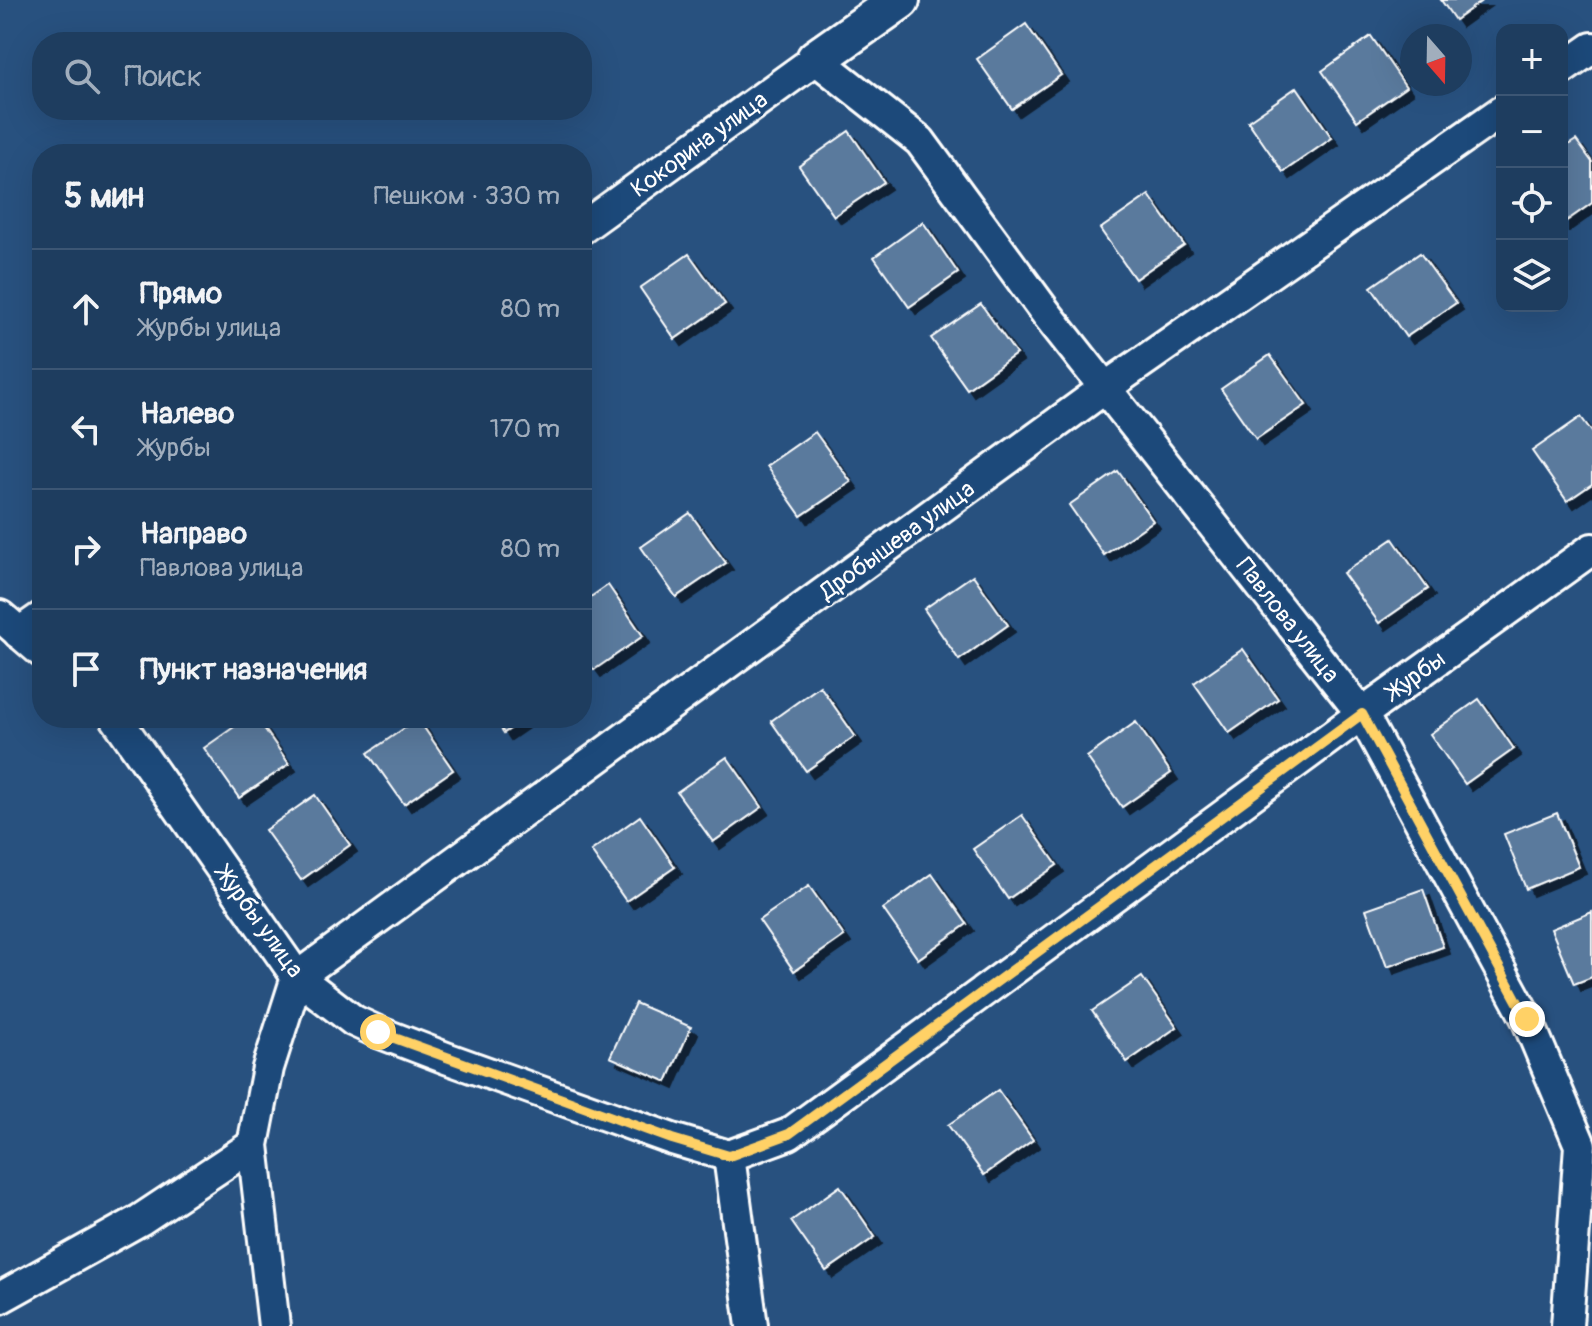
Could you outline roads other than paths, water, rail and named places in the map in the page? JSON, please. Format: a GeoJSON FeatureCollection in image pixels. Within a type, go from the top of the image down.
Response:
{"type":"FeatureCollection","features":[{"type":"Feature","properties":{"kind":"street"},"geometry":{"type":"LineString","coordinates":[[816,59],[900,0]]}},
{"type":"Feature","properties":{"kind":"street"},"geometry":{"type":"LineString","coordinates":[[1568,65],[1592,48]]}},
{"type":"Feature","properties":{"kind":"street","name":"Кокорина улица"},"geometry":{"type":"LineString","coordinates":[[592,221],[816,59]]}},
{"type":"Feature","properties":{"kind":"street","name":"Павлова улица"},"geometry":{"type":"LineString","coordinates":[[816,59],[920,141],[1046,313],[1362,714],[1527,1019],[1580,1145],[1567,1326]]}},
{"type":"Feature","properties":{"kind":"street","name":"Дробышева улица"},"geometry":{"type":"LineString","coordinates":[[297,977],[1105,388],[1496,115]]}},
{"type":"Feature","properties":{"kind":"street","name":"Журбы"},"geometry":{"type":"LineString","coordinates":[[729,1156],[789,1134],[1592,549]]}},
{"type":"Feature","properties":{"kind":"street","name":"Журбы улица"},"geometry":{"type":"LineString","coordinates":[[123,728],[297,977],[354,1021],[642,1128],[729,1156]]}},
{"type":"Feature","properties":{"kind":"street"},"geometry":{"type":"LineString","coordinates":[[274,1326],[253,1145],[268,1068],[297,977]]}},
{"type":"Feature","properties":{"kind":"street"},"geometry":{"type":"LineString","coordinates":[[0,1298],[140,1220],[253,1145]]}},
{"type":"Feature","properties":{"kind":"street"},"geometry":{"type":"LineString","coordinates":[[729,1156],[752,1326]]}}]}
